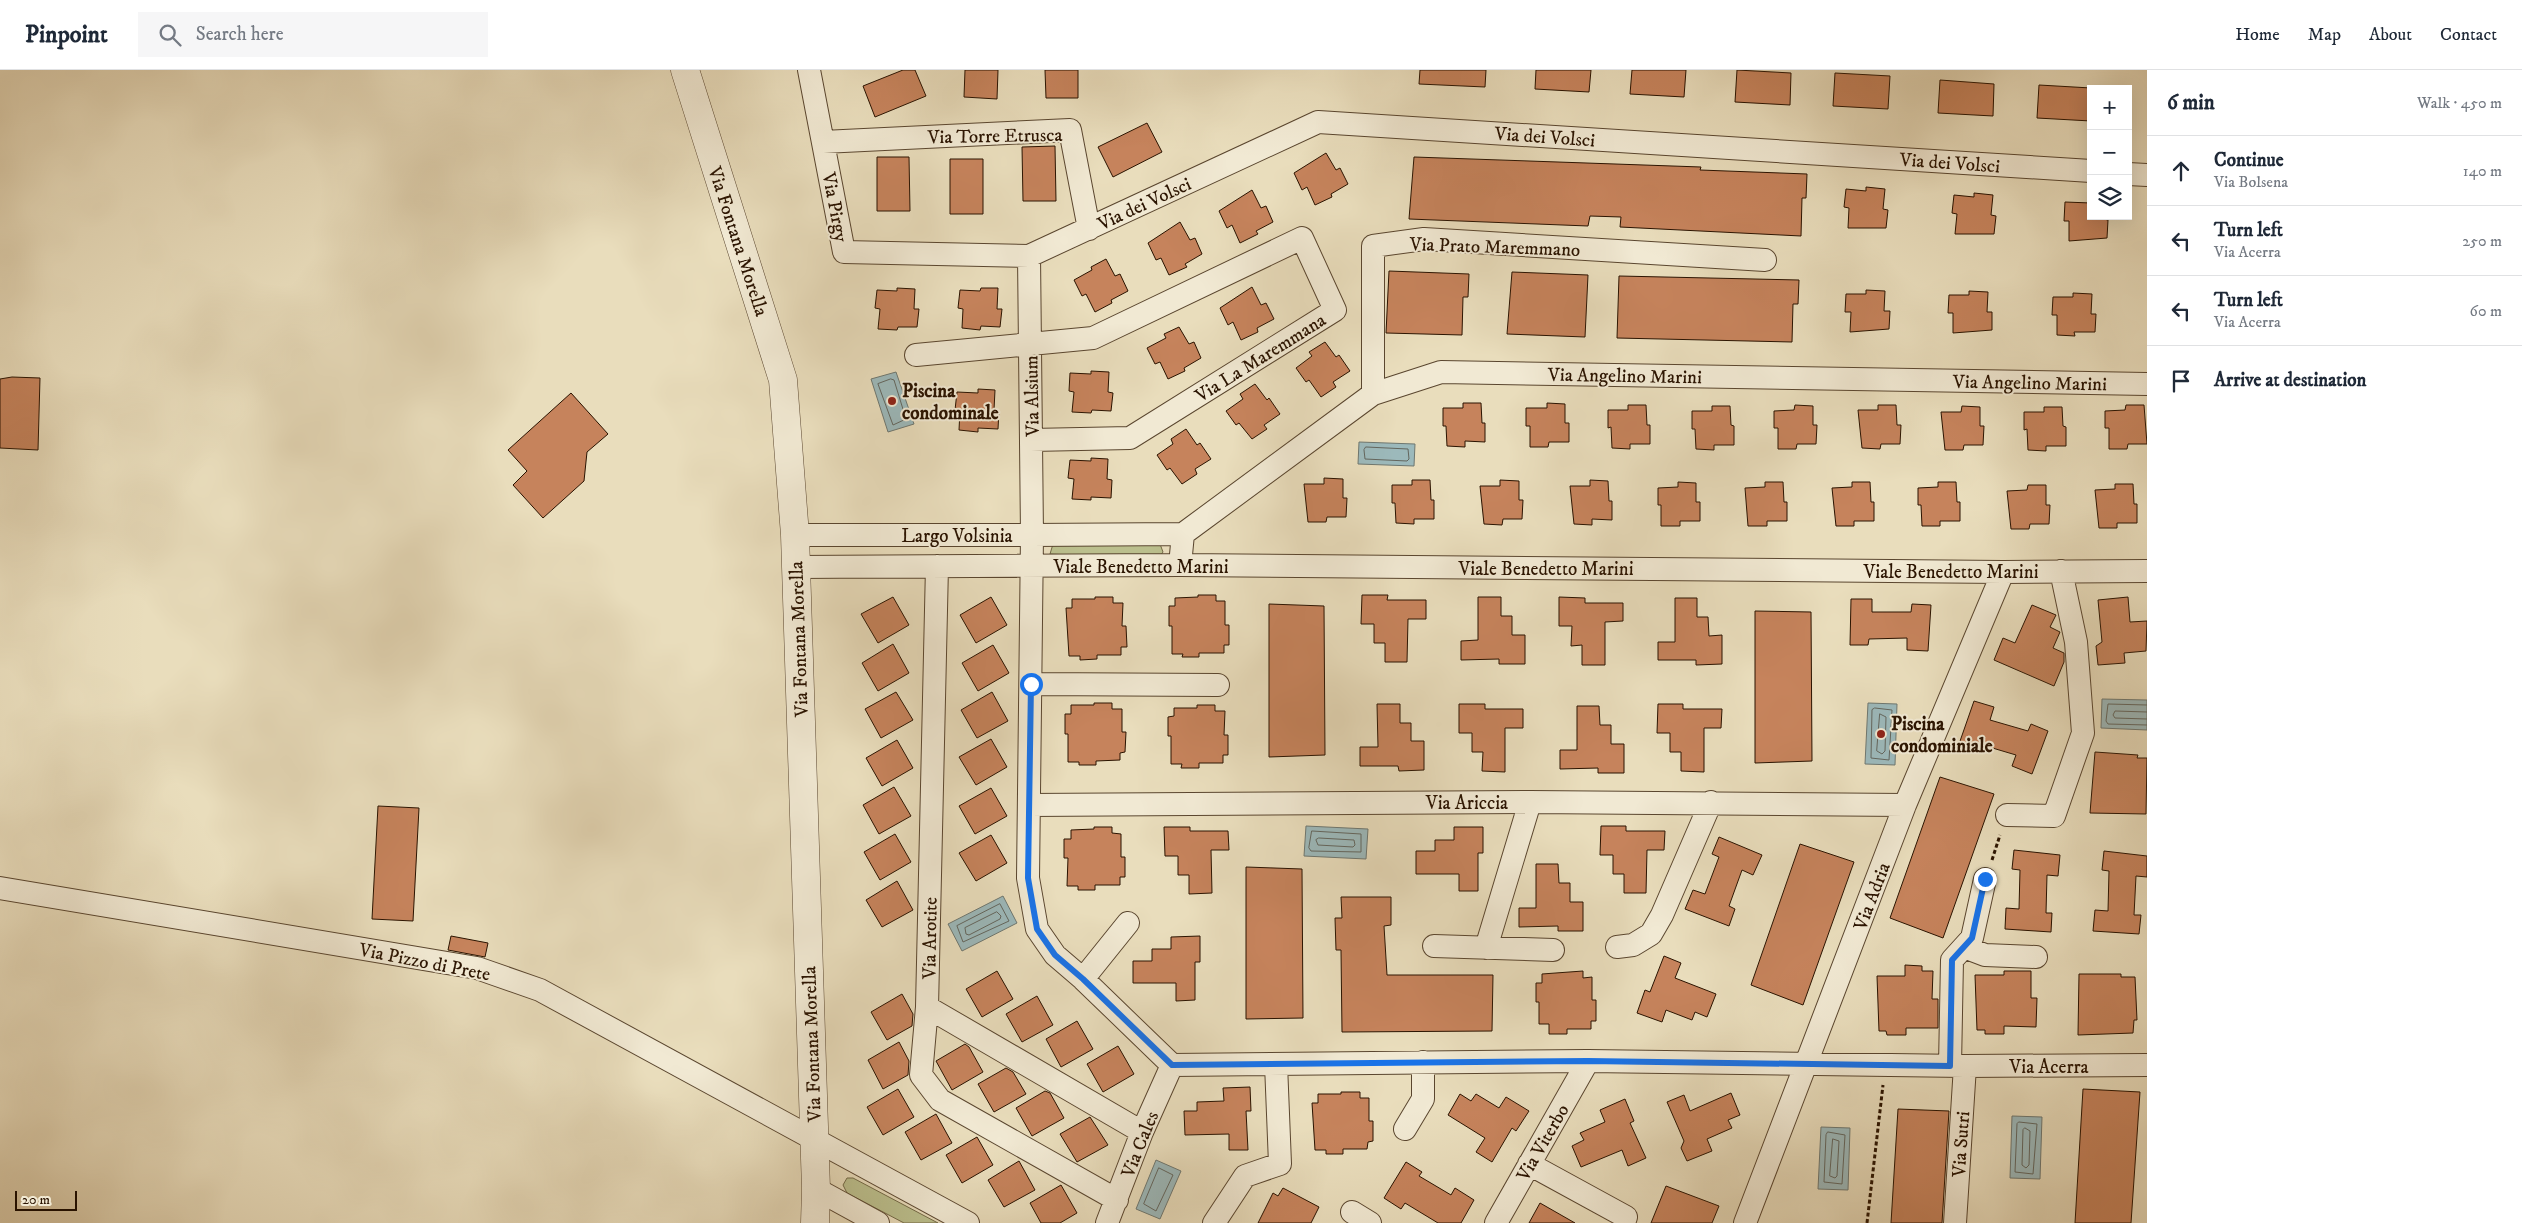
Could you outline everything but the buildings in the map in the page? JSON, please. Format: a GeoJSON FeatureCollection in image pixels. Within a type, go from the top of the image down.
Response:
{"type":"FeatureCollection","features":[{"type":"Feature","properties":{"kind":"street","name":"Via Fontana Morella"},"geometry":{"type":"LineString","coordinates":[[685,70],[783,380],[795,535],[816,1189],[815,1223]]}},
{"type":"Feature","properties":{"kind":"street","name":"Via Pirgy"},"geometry":{"type":"LineString","coordinates":[[809,70],[844,252],[1029,256]]}},
{"type":"Feature","properties":{"kind":"street","name":"Via dei Volsci"},"geometry":{"type":"LineString","coordinates":[[1029,256],[1318,122],[2087,171]]}},
{"type":"Feature","properties":{"kind":"street","name":"Via Torre Etrusca"},"geometry":{"type":"LineString","coordinates":[[823,142],[1070,130],[1089,229]]}},
{"type":"Feature","properties":{"kind":"street"},"geometry":{"type":"LineString","coordinates":[[2132,174],[2147,175]]}},
{"type":"Feature","properties":{"kind":"street","name":"Via La Maremmana"},"geometry":{"type":"LineString","coordinates":[[1030,343],[1093,338],[1302,238],[1335,310],[1130,438],[1031,440]]}},
{"type":"Feature","properties":{"kind":"street","name":"Via Prato Maremmano"},"geometry":{"type":"LineString","coordinates":[[1373,394],[1373,246],[1424,240],[1765,260]]}},
{"type":"Feature","properties":{"kind":"street","name":"Via Alsium"},"geometry":{"type":"LineString","coordinates":[[1029,256],[1032,535]]}},
{"type":"Feature","properties":{"kind":"street"},"geometry":{"type":"LineString","coordinates":[[916,355],[1030,343]]}},
{"type":"Feature","properties":{"kind":"street","name":"Via Angelino Marini"},"geometry":{"type":"LineString","coordinates":[[1183,534],[1373,394],[1441,372],[2147,384]]}},
{"type":"Feature","properties":{"kind":"street"},"geometry":{"type":"LineString","coordinates":[[1180,565],[1183,534]]}},
{"type":"Feature","properties":{"kind":"street","name":"Viale Benedetto Marini"},"geometry":{"type":"LineString","coordinates":[[1032,535],[1183,534]]}},
{"type":"Feature","properties":{"kind":"street","name":"Largo Volsinia"},"geometry":{"type":"LineString","coordinates":[[795,535],[1032,535],[1031,567],[795,567]]}},
{"type":"Feature","properties":{"kind":"street","name":"Viale Benedetto Marini"},"geometry":{"type":"LineString","coordinates":[[1031,567],[1180,565],[2003,572],[2147,571]]}},
{"type":"Feature","properties":{"kind":"street","name":"Via Arotite"},"geometry":{"type":"LineString","coordinates":[[937,566],[927,1007],[922,1075],[940,1100],[1117,1200]]}},
{"type":"Feature","properties":{"kind":"street"},"geometry":{"type":"LineString","coordinates":[[1031,567],[1028,878],[1037,929],[1055,955],[1083,979],[1172,1065]]}},
{"type":"Feature","properties":{"kind":"street","name":"Viale Benedetto Marini"},"geometry":{"type":"LineString","coordinates":[[2007,815],[2054,816],[2083,733],[2076,642],[2061,571]]}},
{"type":"Feature","properties":{"kind":"street","name":"Via Adria"},"geometry":{"type":"LineString","coordinates":[[1745,1223],[1905,805],[2003,572]]}},
{"type":"Feature","properties":{"kind":"street"},"geometry":{"type":"LineString","coordinates":[[1031,684],[1218,684]]}},
{"type":"Feature","properties":{"kind":"street"},"geometry":{"type":"LineString","coordinates":[[1486,948],[1530,802]]}},
{"type":"Feature","properties":{"kind":"street"},"geometry":{"type":"LineString","coordinates":[[1617,947],[1633,944],[1651,934],[1662,916],[1711,802]]}},
{"type":"Feature","properties":{"kind":"street","name":"Via Ariccia"},"geometry":{"type":"LineString","coordinates":[[1029,805],[1711,802],[1905,805]]}},
{"type":"Feature","properties":{"kind":"street"},"geometry":{"type":"LineString","coordinates":[[1958,1066],[1952,960],[1972,938],[1985,879]]}},
{"type":"Feature","properties":{"kind":"street","name":"Via Pizzo di Prete"},"geometry":{"type":"LineString","coordinates":[[0,888],[491,972],[540,990],[968,1223]]}},
{"type":"Feature","properties":{"kind":"street"},"geometry":{"type":"LineString","coordinates":[[1083,979],[1128,923]]}},
{"type":"Feature","properties":{"kind":"street"},"geometry":{"type":"LineString","coordinates":[[1434,946],[1553,950]]}},
{"type":"Feature","properties":{"kind":"street"},"geometry":{"type":"LineString","coordinates":[[1964,947],[1985,955],[2036,957]]}},
{"type":"Feature","properties":{"kind":"street"},"geometry":{"type":"LineString","coordinates":[[927,1007],[1142,1132]]}},
{"type":"Feature","properties":{"kind":"street","name":"Via Acerra"},"geometry":{"type":"LineString","coordinates":[[1172,1065],[1588,1061],[1958,1066],[2147,1065]]}},
{"type":"Feature","properties":{"kind":"street","name":"Via Viterbo"},"geometry":{"type":"LineString","coordinates":[[1496,1223],[1588,1061]]}},
{"type":"Feature","properties":{"kind":"street"},"geometry":{"type":"LineString","coordinates":[[1405,1129],[1423,1098],[1423,1062]]}},
{"type":"Feature","properties":{"kind":"street"},"geometry":{"type":"LineString","coordinates":[[1214,1223],[1245,1176],[1280,1164],[1276,1064]]}},
{"type":"Feature","properties":{"kind":"street","name":"Via Cales"},"geometry":{"type":"LineString","coordinates":[[1107,1223],[1142,1132],[1172,1065]]}},
{"type":"Feature","properties":{"kind":"street","name":"Via Sutri"},"geometry":{"type":"LineString","coordinates":[[1955,1223],[1958,1066]]}},
{"type":"Feature","properties":{"kind":"street"},"geometry":{"type":"LineString","coordinates":[[1529,1164],[1626,1217],[1624,1223]]}},
{"type":"Feature","properties":{"kind":"street"},"geometry":{"type":"LineString","coordinates":[[816,1189],[878,1223]]}},
{"type":"Feature","properties":{"kind":"path"},"geometry":{"type":"LineString","coordinates":[[1985,879],[2007,815]]}},
{"type":"Feature","properties":{"kind":"path"},"geometry":{"type":"LineString","coordinates":[[1867,1223],[1886,1065]]}},
{"type":"Feature","properties":{"kind":"green space"},"geometry":{"type":"Polygon","coordinates":[[[1053,544],[1160,544],[1163,552],[1158,559],[1050,554],[1053,544]]]}},
{"type":"Feature","properties":{"kind":"green space"},"geometry":{"type":"Polygon","coordinates":[[[847,1178],[853,1178],[938,1223],[904,1223],[847,1193],[843,1185],[847,1178]]]}},
{"type":"Feature","properties":{"kind":"water","name":"Piscina condominale"},"geometry":{"type":"Polygon","coordinates":[[[896,372],[914,424],[888,432],[871,379],[896,372]]]}},
{"type":"Feature","properties":{"kind":"water"},"geometry":{"type":"Polygon","coordinates":[[[1359,442],[1415,444],[1414,466],[1358,464],[1359,442]]]}},
{"type":"Feature","properties":{"kind":"water"},"geometry":{"type":"Polygon","coordinates":[[[2102,699],[2147,700],[2147,730],[2101,728],[2102,699]]]}},
{"type":"Feature","properties":{"kind":"water","name":"Piscina condominiale"},"geometry":{"type":"Polygon","coordinates":[[[1868,703],[1897,704],[1895,765],[1865,764],[1868,703]]]}},
{"type":"Feature","properties":{"kind":"water"},"geometry":{"type":"Polygon","coordinates":[[[1306,826],[1368,829],[1366,859],[1304,856],[1306,826]]]}},
{"type":"Feature","properties":{"kind":"water"},"geometry":{"type":"Polygon","coordinates":[[[1003,896],[1017,923],[962,951],[948,924],[1003,896]]]}},
{"type":"Feature","properties":{"kind":"water"},"geometry":{"type":"Polygon","coordinates":[[[2012,1116],[2042,1117],[2040,1179],[2010,1178],[2012,1116]]]}},
{"type":"Feature","properties":{"kind":"water"},"geometry":{"type":"Polygon","coordinates":[[[1821,1127],[1850,1128],[1848,1190],[1818,1189],[1821,1127]]]}},
{"type":"Feature","properties":{"kind":"water"},"geometry":{"type":"Polygon","coordinates":[[[1156,1160],[1181,1171],[1160,1219],[1136,1209],[1156,1160]]]}},
{"type":"Feature","properties":{"kind":"place","name":"Piscina condominale"},"geometry":{"type":"Point","coordinates":[892,401]}},
{"type":"Feature","properties":{"kind":"place","name":"Piscina condominiale"},"geometry":{"type":"Point","coordinates":[1881,734]}},
{"type":"Feature","properties":{"kind":"route"},"geometry":{"type":"LineString","coordinates":[[1031,684],[1028,878],[1037,929],[1055,955],[1083,979],[1172,1065],[1588,1061],[1950,1066],[1952,960],[1972,938],[1985,879]]}}]}
